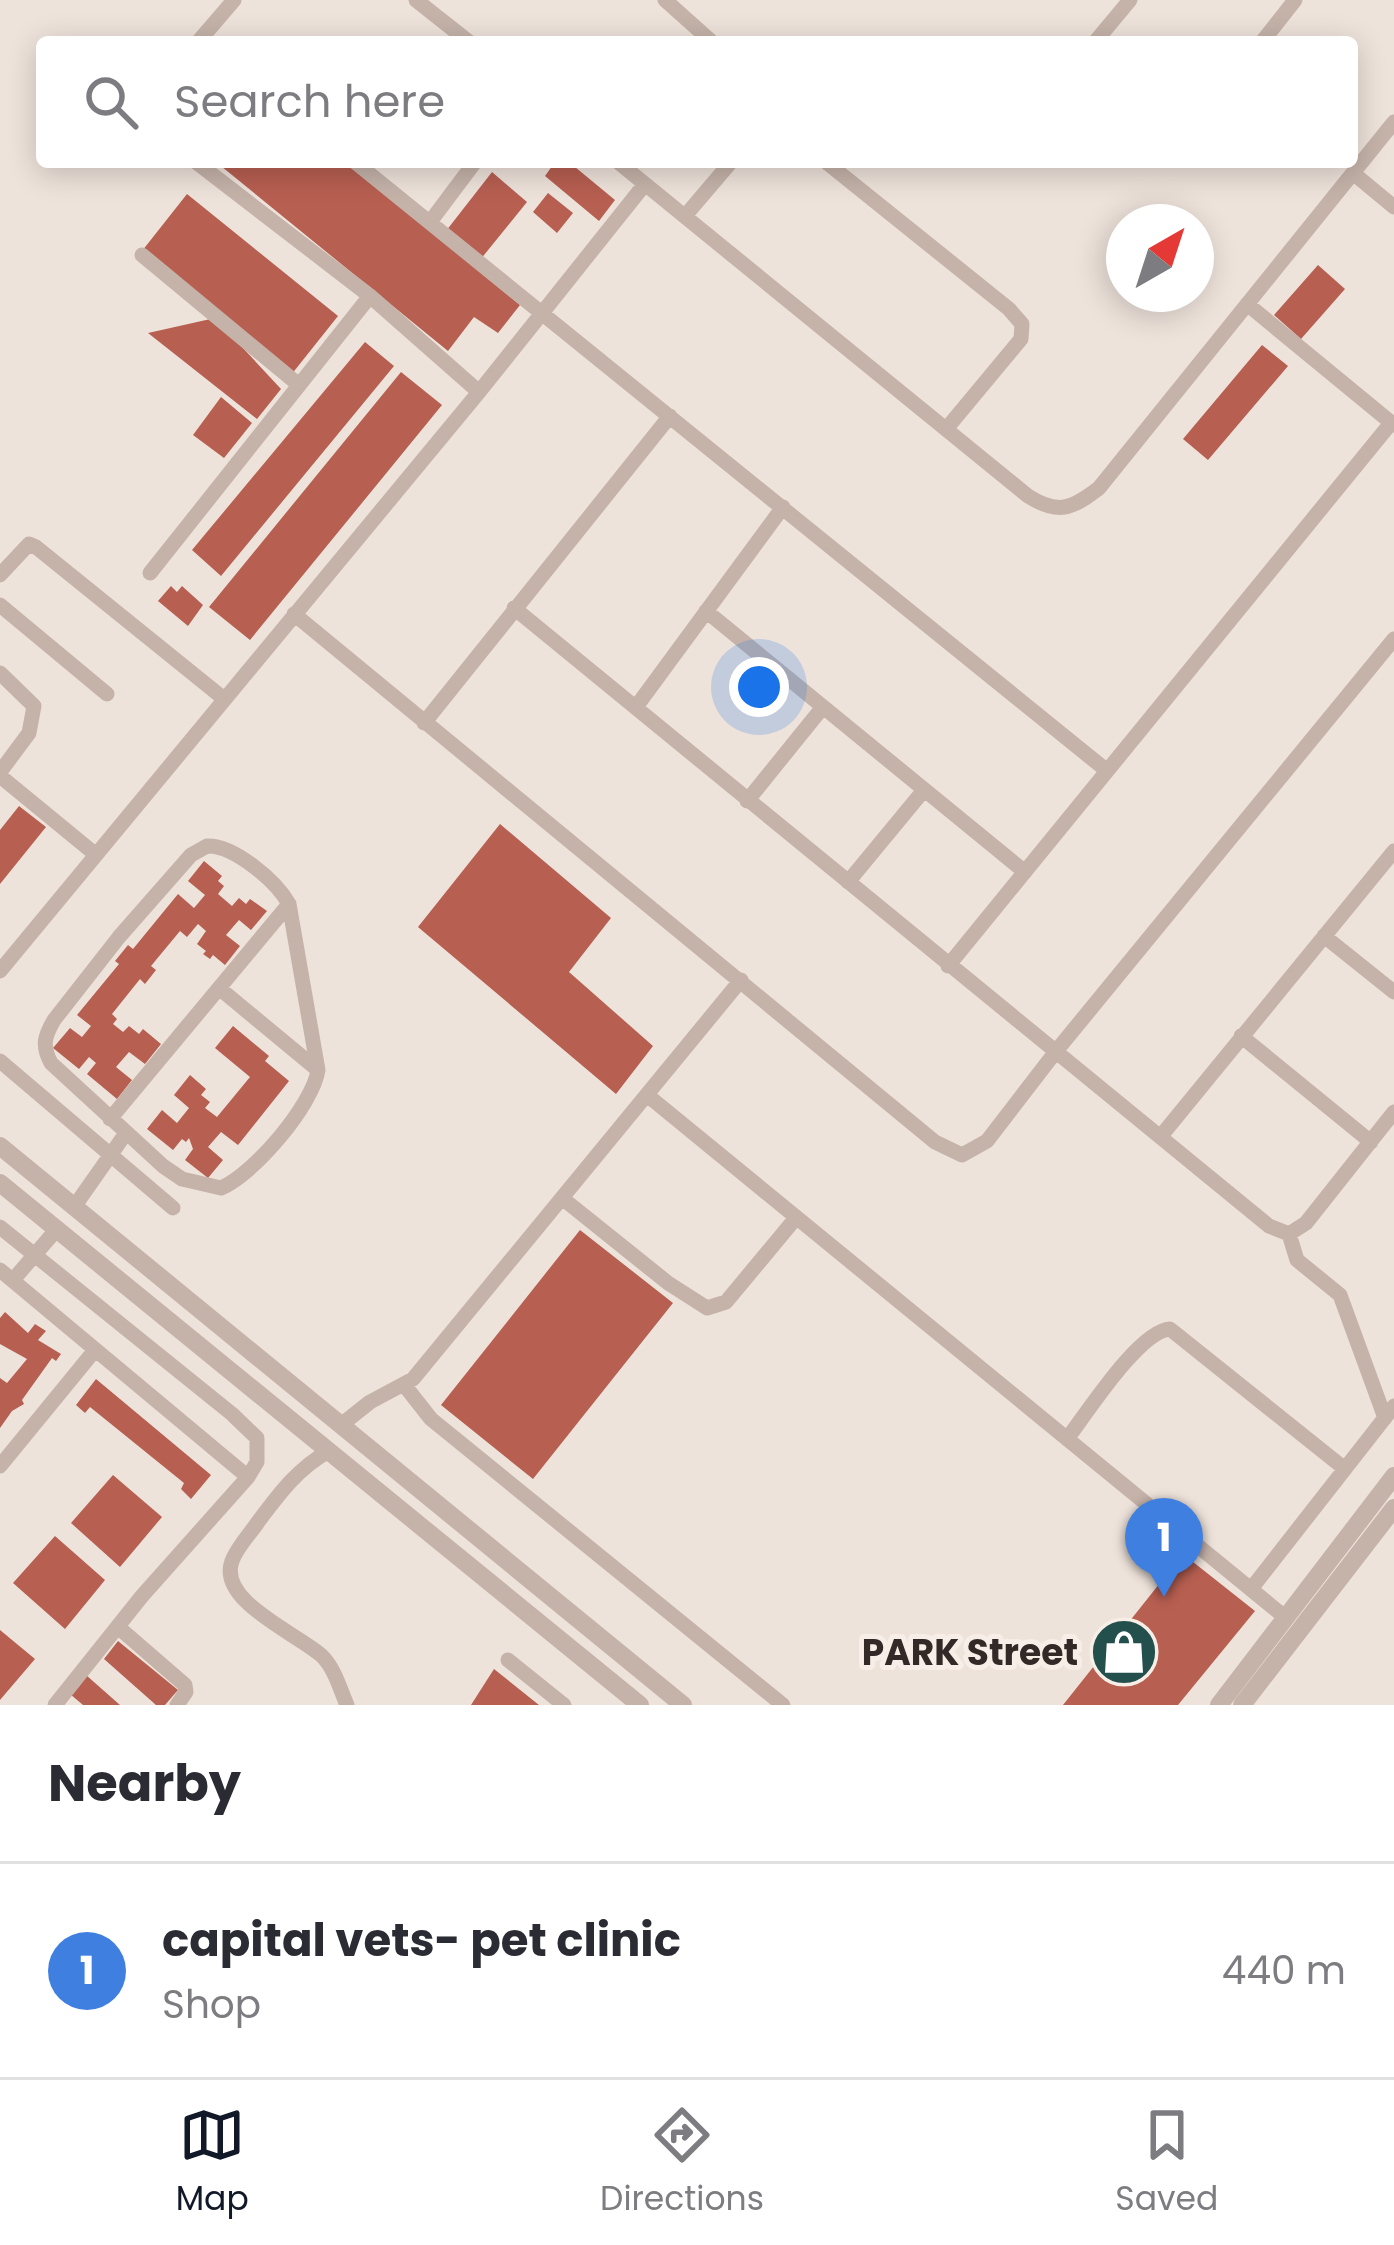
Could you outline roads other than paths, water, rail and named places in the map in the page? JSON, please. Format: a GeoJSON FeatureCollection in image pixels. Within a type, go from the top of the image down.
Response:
{"type":"FeatureCollection","features":[{"type":"Feature","properties":{"kind":"street"},"geometry":{"type":"LineString","coordinates":[[207,36],[234,0]]}},
{"type":"Feature","properties":{"kind":"street"},"geometry":{"type":"LineString","coordinates":[[416,0],[461,36]]}},
{"type":"Feature","properties":{"kind":"street"},"geometry":{"type":"LineString","coordinates":[[665,0],[705,36]]}},
{"type":"Feature","properties":{"kind":"street"},"geometry":{"type":"LineString","coordinates":[[1100,36],[1130,0]]}},
{"type":"Feature","properties":{"kind":"street"},"geometry":{"type":"LineString","coordinates":[[1266,36],[1289,2]]}},
{"type":"Feature","properties":{"kind":"street"},"geometry":{"type":"LineString","coordinates":[[1358,167],[1394,122]]}},
{"type":"Feature","properties":{"kind":"street"},"geometry":{"type":"LineString","coordinates":[[204,168],[370,296],[479,392]]}},
{"type":"Feature","properties":{"kind":"street"},"geometry":{"type":"LineString","coordinates":[[362,168],[1106,770]]}},
{"type":"Feature","properties":{"kind":"street"},"geometry":{"type":"LineString","coordinates":[[430,222],[471,168]]}},
{"type":"Feature","properties":{"kind":"street"},"geometry":{"type":"LineString","coordinates":[[627,168],[1028,496],[1050,509],[1067,509],[1099,488],[1357,168]]}},
{"type":"Feature","properties":{"kind":"street"},"geometry":{"type":"LineString","coordinates":[[685,216],[725,168]]}},
{"type":"Feature","properties":{"kind":"street"},"geometry":{"type":"LineString","coordinates":[[833,168],[1022,324],[1021,339],[946,428]]}},
{"type":"Feature","properties":{"kind":"street"},"geometry":{"type":"LineString","coordinates":[[1353,173],[1394,207]]}},
{"type":"Feature","properties":{"kind":"street"},"geometry":{"type":"LineString","coordinates":[[0,971],[645,184]]}},
{"type":"Feature","properties":{"kind":"street"},"geometry":{"type":"LineString","coordinates":[[142,255],[299,385]]}},
{"type":"Feature","properties":{"kind":"street"},"geometry":{"type":"LineString","coordinates":[[150,573],[370,296]]}},
{"type":"Feature","properties":{"kind":"street"},"geometry":{"type":"LineString","coordinates":[[948,966],[1392,424],[1247,304]]}},
{"type":"Feature","properties":{"kind":"street"},"geometry":{"type":"LineString","coordinates":[[424,723],[670,416]]}},
{"type":"Feature","properties":{"kind":"street"},"geometry":{"type":"LineString","coordinates":[[636,707],[782,507]]}},
{"type":"Feature","properties":{"kind":"street"},"geometry":{"type":"LineString","coordinates":[[0,575],[24,547],[36,547],[223,698]]}},
{"type":"Feature","properties":{"kind":"street"},"geometry":{"type":"LineString","coordinates":[[0,605],[107,694]]}},
{"type":"Feature","properties":{"kind":"street"},"geometry":{"type":"LineString","coordinates":[[514,608],[1269,1226],[1289,1234]]}},
{"type":"Feature","properties":{"kind":"street"},"geometry":{"type":"LineString","coordinates":[[706,611],[1024,872]]}},
{"type":"Feature","properties":{"kind":"street"},"geometry":{"type":"LineString","coordinates":[[294,614],[935,1142],[962,1155],[987,1141],[1394,639]]}},
{"type":"Feature","properties":{"kind":"street"},"geometry":{"type":"LineString","coordinates":[[0,673],[34,706],[29,733],[0,774],[95,854]]}},
{"type":"Feature","properties":{"kind":"street"},"geometry":{"type":"LineString","coordinates":[[747,801],[823,706]]}},
{"type":"Feature","properties":{"kind":"street"},"geometry":{"type":"LineString","coordinates":[[848,882],[924,790]]}},
{"type":"Feature","properties":{"kind":"street"},"geometry":{"type":"LineString","coordinates":[[207,846],[226,849],[278,889],[289,904],[318,1070],[314,1088],[295,1116],[248,1170],[221,1188],[182,1179],[50,1063],[44,1049],[54,1020],[118,937],[191,855],[207,846]]}},
{"type":"Feature","properties":{"kind":"street"},"geometry":{"type":"LineString","coordinates":[[1161,1136],[1394,851]]}},
{"type":"Feature","properties":{"kind":"street"},"geometry":{"type":"LineString","coordinates":[[110,1119],[289,904]]}},
{"type":"Feature","properties":{"kind":"street"},"geometry":{"type":"LineString","coordinates":[[1324,936],[1394,992]]}},
{"type":"Feature","properties":{"kind":"street"},"geometry":{"type":"LineString","coordinates":[[341,1425],[370,1402],[405,1387],[741,980]]}},
{"type":"Feature","properties":{"kind":"street"},"geometry":{"type":"LineString","coordinates":[[219,988],[318,1070]]}},
{"type":"Feature","properties":{"kind":"street"},"geometry":{"type":"LineString","coordinates":[[1241,1036],[1371,1142]]}},
{"type":"Feature","properties":{"kind":"street"},"geometry":{"type":"LineString","coordinates":[[0,1061],[173,1208]]}},
{"type":"Feature","properties":{"kind":"street"},"geometry":{"type":"LineString","coordinates":[[647,1095],[1286,1618]]}},
{"type":"Feature","properties":{"kind":"street"},"geometry":{"type":"LineString","coordinates":[[1289,1234],[1306,1223],[1394,1112]]}},
{"type":"Feature","properties":{"kind":"street"},"geometry":{"type":"LineString","coordinates":[[74,1207],[126,1133]]}},
{"type":"Feature","properties":{"kind":"street"},"geometry":{"type":"LineString","coordinates":[[0,1146],[683,1705]]}},
{"type":"Feature","properties":{"kind":"street"},"geometry":{"type":"LineString","coordinates":[[0,1183],[640,1705]]}},
{"type":"Feature","properties":{"kind":"street"},"geometry":{"type":"LineString","coordinates":[[562,1198],[668,1283],[707,1307],[726,1302],[795,1219]]}},
{"type":"Feature","properties":{"kind":"street"},"geometry":{"type":"LineString","coordinates":[[0,1227],[249,1430],[259,1449],[248,1478],[57,1704]]}},
{"type":"Feature","properties":{"kind":"street"},"geometry":{"type":"LineString","coordinates":[[57,1228],[34,1256],[6,1275],[248,1478]]}},
{"type":"Feature","properties":{"kind":"street"},"geometry":{"type":"LineString","coordinates":[[1251,1589],[1390,1412],[1340,1295],[1297,1260],[1289,1234]]}},
{"type":"Feature","properties":{"kind":"street"},"geometry":{"type":"LineString","coordinates":[[1066,1439],[1143,1342],[1161,1329],[1170,1329],[1346,1468]]}},
{"type":"Feature","properties":{"kind":"street"},"geometry":{"type":"LineString","coordinates":[[0,1466],[95,1350]]}},
{"type":"Feature","properties":{"kind":"street"},"geometry":{"type":"LineString","coordinates":[[405,1387],[446,1431],[783,1705]]}},
{"type":"Feature","properties":{"kind":"street"},"geometry":{"type":"LineString","coordinates":[[329,1451],[301,1469],[277,1496],[239,1549],[230,1570],[236,1590],[249,1605],[324,1658],[347,1705]]}},
{"type":"Feature","properties":{"kind":"street"},"geometry":{"type":"LineString","coordinates":[[1219,1705],[1394,1476]]}},
{"type":"Feature","properties":{"kind":"street"},"geometry":{"type":"LineString","coordinates":[[1242,1705],[1394,1508]]}},
{"type":"Feature","properties":{"kind":"street"},"geometry":{"type":"LineString","coordinates":[[118,1628],[185,1685],[177,1705]]}},
{"type":"Feature","properties":{"kind":"street"},"geometry":{"type":"LineString","coordinates":[[508,1660],[564,1705]]}},
{"type":"Feature","properties":{"kind":"place","name":"capital vets- pet clinic"},"geometry":{"type":"Point","coordinates":[1164,1597]}},
{"type":"Feature","properties":{"kind":"place","name":"PARK Street"},"geometry":{"type":"Point","coordinates":[1124,1652]}}]}
